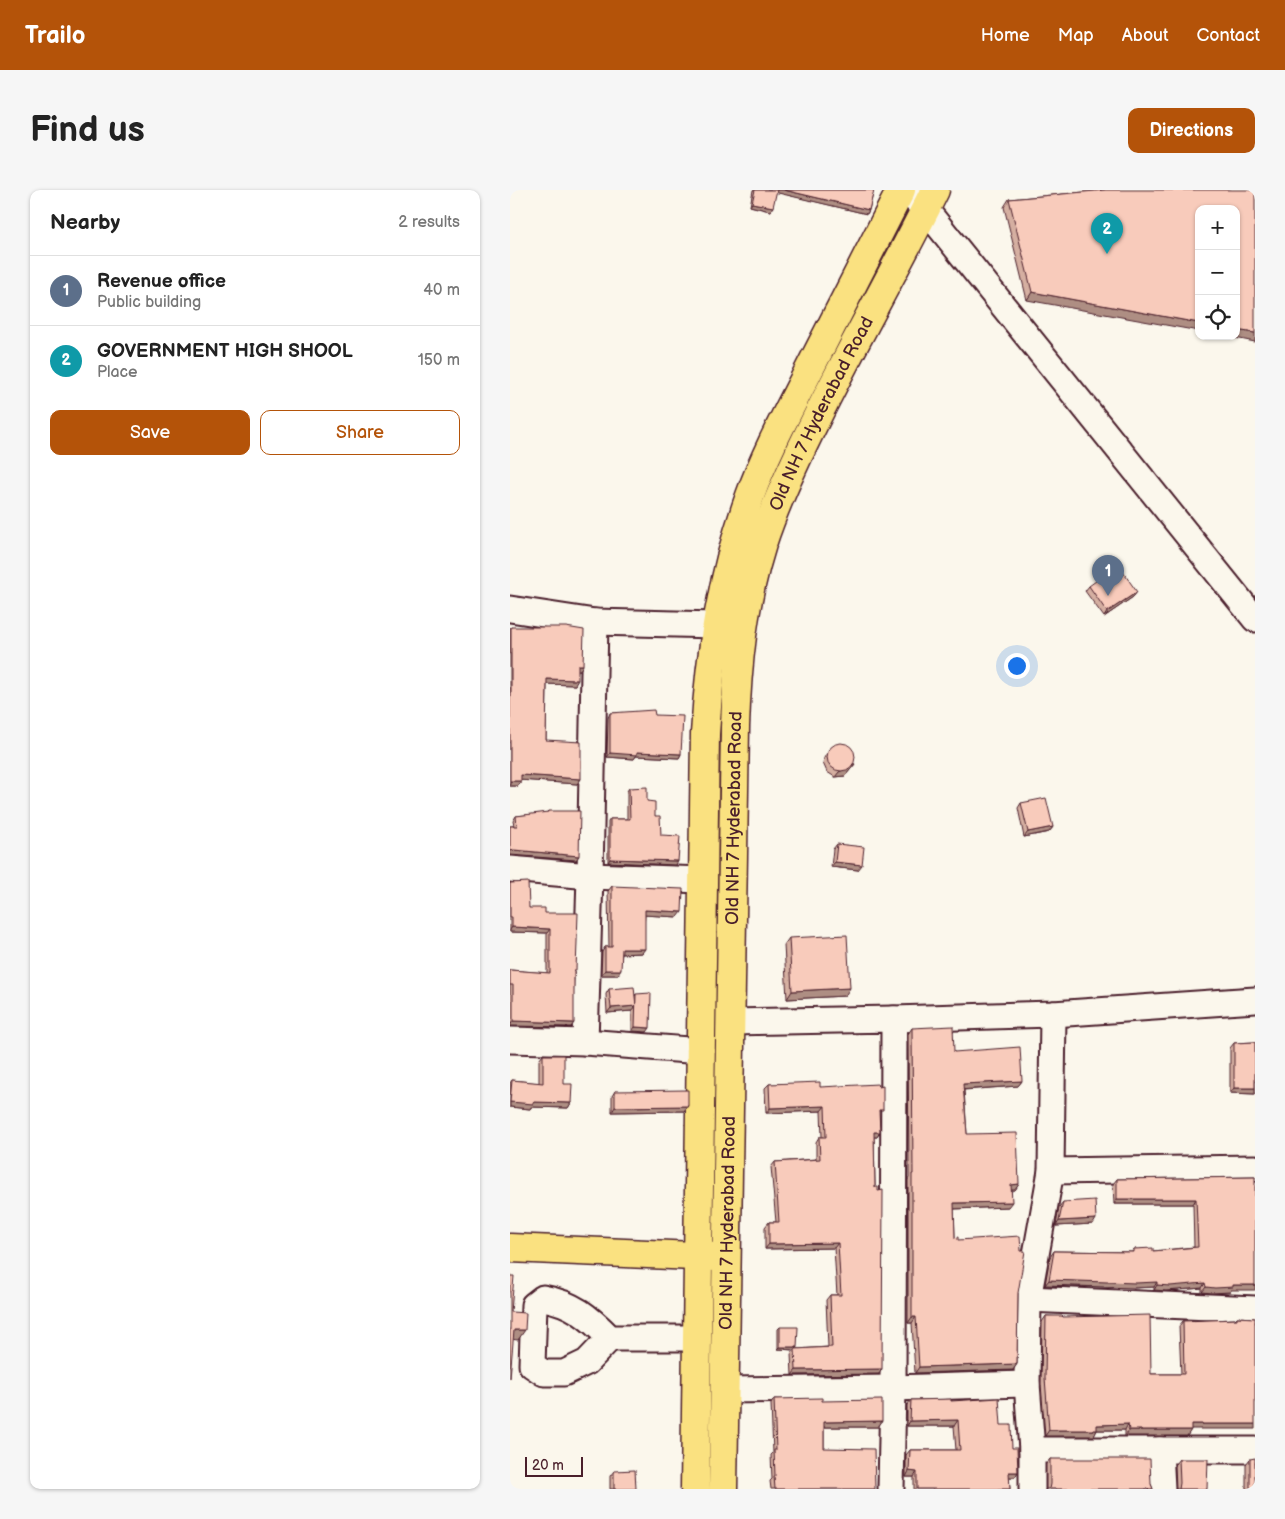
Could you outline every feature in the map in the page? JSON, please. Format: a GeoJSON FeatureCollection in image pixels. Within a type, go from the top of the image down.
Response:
{"type":"FeatureCollection","features":[{"type":"Feature","properties":{"kind":"main road","name":"Old NH 7 Hyderabad Road"},"geometry":{"type":"LineString","coordinates":[[695,1489],[705,734],[709,678],[716,625],[729,566],[750,496],[781,425],[901,190]]}},
{"type":"Feature","properties":{"kind":"main road","name":"Old NH 7 Hyderabad Road"},"geometry":{"type":"LineString","coordinates":[[723,1489],[735,718],[737,670],[748,600],[762,544],[792,469],[838,376],[931,200]]}},
{"type":"Feature","properties":{"kind":"main road"},"geometry":{"type":"LineString","coordinates":[[510,1248],[726,1258]]}},
{"type":"Feature","properties":{"kind":"street"},"geometry":{"type":"LineString","coordinates":[[905,190],[931,200],[1255,619]]}},
{"type":"Feature","properties":{"kind":"street"},"geometry":{"type":"LineString","coordinates":[[510,609],[594,622],[716,625]]}},
{"type":"Feature","properties":{"kind":"street"},"geometry":{"type":"LineString","coordinates":[[585,1042],[594,622]]}},
{"type":"Feature","properties":{"kind":"street"},"geometry":{"type":"LineString","coordinates":[[510,869],[590,876],[703,880]]}},
{"type":"Feature","properties":{"kind":"street"},"geometry":{"type":"LineString","coordinates":[[730,1022],[1053,1014],[1255,1000]]}},
{"type":"Feature","properties":{"kind":"street"},"geometry":{"type":"LineString","coordinates":[[1032,1489],[1032,1450],[1026,1384],[1028,1299],[1051,1170],[1053,1014]]}},
{"type":"Feature","properties":{"kind":"street"},"geometry":{"type":"LineString","coordinates":[[891,1489],[894,1019]]}},
{"type":"Feature","properties":{"kind":"street"},"geometry":{"type":"LineString","coordinates":[[510,1040],[585,1042],[701,1051]]}},
{"type":"Feature","properties":{"kind":"street"},"geometry":{"type":"LineString","coordinates":[[1051,1170],[1255,1168]]}},
{"type":"Feature","properties":{"kind":"street"},"geometry":{"type":"LineString","coordinates":[[1028,1299],[1255,1309]]}},
{"type":"Feature","properties":{"kind":"street"},"geometry":{"type":"LineString","coordinates":[[610,1338],[698,1338]]}},
{"type":"Feature","properties":{"kind":"street"},"geometry":{"type":"LineString","coordinates":[[725,1390],[1026,1384]]}},
{"type":"Feature","properties":{"kind":"street"},"geometry":{"type":"LineString","coordinates":[[1032,1450],[1255,1450]]}},
{"type":"Feature","properties":{"kind":"street"},"geometry":{"type":"LineString","coordinates":[[1160,1450],[1162,1489]]}},
{"type":"Feature","properties":{"kind":"building"},"geometry":{"type":"Polygon","coordinates":[[[755,190],[777,190],[773,207],[752,203],[755,190]]]}},
{"type":"Feature","properties":{"kind":"building"},"geometry":{"type":"Polygon","coordinates":[[[784,190],[874,190],[869,210],[784,190]]]}},
{"type":"Feature","properties":{"kind":"building"},"geometry":{"type":"Polygon","coordinates":[[[1105,190],[1255,190],[1255,333],[1240,331],[1240,205],[1195,205],[1195,322],[1032,292],[1009,199],[1105,190]]]}},
{"type":"Feature","properties":{"kind":"building"},"geometry":{"type":"Polygon","coordinates":[[[1118,565],[1137,592],[1107,612],[1089,586],[1118,565]]]}},
{"type":"Feature","properties":{"kind":"building"},"geometry":{"type":"Polygon","coordinates":[[[511,627],[566,627],[584,630],[583,665],[578,665],[578,680],[547,679],[546,740],[581,742],[581,779],[521,775],[521,781],[510,781],[511,627]]]}},
{"type":"Feature","properties":{"kind":"building"},"geometry":{"type":"Polygon","coordinates":[[[654,710],[655,715],[683,716],[681,754],[637,752],[637,755],[610,753],[610,713],[654,710]]]}},
{"type":"Feature","properties":{"kind":"building"},"geometry":{"type":"Polygon","coordinates":[[[841,743],[851,747],[855,757],[851,767],[841,771],[831,767],[827,757],[831,747],[841,743]]]}},
{"type":"Feature","properties":{"kind":"building"},"geometry":{"type":"Polygon","coordinates":[[[647,787],[647,801],[655,802],[655,816],[660,816],[661,835],[680,836],[678,861],[610,859],[610,819],[630,819],[629,788],[647,787]]]}},
{"type":"Feature","properties":{"kind":"building"},"geometry":{"type":"Polygon","coordinates":[[[1046,798],[1053,827],[1028,832],[1021,803],[1046,798]]]}},
{"type":"Feature","properties":{"kind":"building"},"geometry":{"type":"Polygon","coordinates":[[[548,811],[580,811],[579,856],[510,851],[510,826],[517,826],[516,816],[548,811]]]}},
{"type":"Feature","properties":{"kind":"building"},"geometry":{"type":"Polygon","coordinates":[[[837,844],[864,847],[862,865],[835,862],[837,844]]]}},
{"type":"Feature","properties":{"kind":"building"},"geometry":{"type":"Polygon","coordinates":[[[528,882],[529,908],[545,908],[545,913],[578,913],[576,970],[574,970],[574,1023],[513,1021],[513,985],[510,985],[510,970],[550,973],[550,929],[512,927],[512,917],[510,917],[510,883],[528,882]]]}},
{"type":"Feature","properties":{"kind":"building"},"geometry":{"type":"Polygon","coordinates":[[[612,886],[683,889],[682,912],[645,910],[645,949],[622,949],[621,970],[605,970],[605,947],[612,947],[612,886]]]}},
{"type":"Feature","properties":{"kind":"building"},"geometry":{"type":"Polygon","coordinates":[[[847,935],[850,988],[792,991],[789,938],[847,935]]]}},
{"type":"Feature","properties":{"kind":"building"},"geometry":{"type":"Polygon","coordinates":[[[634,987],[636,1006],[611,1008],[609,989],[634,987]]]}},
{"type":"Feature","properties":{"kind":"building"},"geometry":{"type":"Polygon","coordinates":[[[651,993],[650,1028],[635,1027],[636,994],[651,993]]]}},
{"type":"Feature","properties":{"kind":"building"},"geometry":{"type":"Polygon","coordinates":[[[953,1026],[954,1052],[1020,1047],[1022,1081],[963,1084],[967,1134],[1017,1133],[1019,1184],[1011,1185],[1012,1202],[954,1203],[955,1238],[958,1237],[958,1240],[1020,1236],[1021,1251],[1025,1251],[1018,1293],[1017,1364],[919,1367],[916,1317],[912,1317],[912,1028],[953,1026]]]}},
{"type":"Feature","properties":{"kind":"building"},"geometry":{"type":"Polygon","coordinates":[[[1255,1042],[1255,1088],[1234,1088],[1234,1043],[1255,1042]]]}},
{"type":"Feature","properties":{"kind":"building"},"geometry":{"type":"Polygon","coordinates":[[[543,1055],[564,1055],[564,1084],[572,1084],[571,1103],[533,1102],[533,1104],[510,1102],[512,1080],[543,1083],[543,1055]]]}},
{"type":"Feature","properties":{"kind":"building"},"geometry":{"type":"Polygon","coordinates":[[[820,1082],[820,1087],[878,1084],[879,1087],[883,1086],[883,1110],[879,1110],[880,1132],[874,1132],[875,1187],[878,1187],[878,1191],[883,1190],[882,1369],[796,1370],[795,1349],[832,1347],[830,1295],[841,1295],[838,1243],[769,1244],[769,1222],[779,1222],[775,1162],[820,1159],[819,1137],[826,1137],[825,1106],[770,1108],[769,1084],[820,1082]]]}},
{"type":"Feature","properties":{"kind":"building"},"geometry":{"type":"Polygon","coordinates":[[[688,1090],[688,1106],[615,1107],[615,1091],[688,1090]]]}},
{"type":"Feature","properties":{"kind":"building"},"geometry":{"type":"Polygon","coordinates":[[[1255,1177],[1255,1285],[1233,1285],[1233,1287],[1215,1288],[1206,1287],[1205,1283],[1170,1286],[1157,1285],[1157,1282],[1049,1280],[1054,1251],[1134,1252],[1134,1249],[1153,1248],[1153,1251],[1198,1247],[1196,1199],[1117,1199],[1117,1179],[1255,1177]]]}},
{"type":"Feature","properties":{"kind":"building"},"geometry":{"type":"Polygon","coordinates":[[[1095,1200],[1096,1219],[1059,1221],[1063,1202],[1095,1200]]]}},
{"type":"Feature","properties":{"kind":"building"},"geometry":{"type":"Polygon","coordinates":[[[510,1276],[514,1276],[511,1312],[526,1313],[525,1330],[514,1330],[510,1378],[510,1276]]]}},
{"type":"Feature","properties":{"kind":"building"},"geometry":{"type":"Polygon","coordinates":[[[1150,1315],[1151,1374],[1184,1374],[1183,1321],[1237,1319],[1237,1317],[1255,1318],[1255,1424],[1191,1424],[1191,1430],[1129,1430],[1128,1424],[1097,1425],[1097,1430],[1049,1430],[1045,1378],[1046,1316],[1150,1315]]]}},
{"type":"Feature","properties":{"kind":"building"},"geometry":{"type":"Polygon","coordinates":[[[780,1327],[798,1327],[797,1347],[780,1347],[780,1327]]]}},
{"type":"Feature","properties":{"kind":"building"},"geometry":{"type":"Polygon","coordinates":[[[822,1398],[822,1401],[882,1400],[882,1421],[824,1422],[824,1448],[874,1449],[875,1489],[775,1489],[774,1399],[822,1398]]]}},
{"type":"Feature","properties":{"kind":"building"},"geometry":{"type":"Polygon","coordinates":[[[999,1398],[1001,1425],[1011,1425],[1012,1448],[1017,1448],[1018,1472],[1009,1472],[1010,1489],[917,1489],[917,1472],[909,1471],[910,1450],[960,1450],[958,1420],[910,1421],[911,1400],[951,1399],[951,1401],[999,1398]]]}},
{"type":"Feature","properties":{"kind":"building"},"geometry":{"type":"Polygon","coordinates":[[[1255,1458],[1255,1489],[1250,1489],[1250,1459],[1255,1458]]]}},
{"type":"Feature","properties":{"kind":"building"},"geometry":{"type":"Polygon","coordinates":[[[1050,1459],[1150,1459],[1153,1489],[1049,1489],[1050,1459]]]}},
{"type":"Feature","properties":{"kind":"building"},"geometry":{"type":"Polygon","coordinates":[[[1179,1459],[1208,1459],[1207,1489],[1179,1489],[1179,1459]]]}},
{"type":"Feature","properties":{"kind":"building"},"geometry":{"type":"Polygon","coordinates":[[[635,1470],[636,1489],[614,1489],[614,1471],[635,1470]]]}},
{"type":"Feature","properties":{"kind":"place","name":"GOVERNMENT HIGH SHOOL"},"geometry":{"type":"Point","coordinates":[1107,254]}},
{"type":"Feature","properties":{"kind":"place","name":"Revenue office"},"geometry":{"type":"Point","coordinates":[1108,596]}}]}
